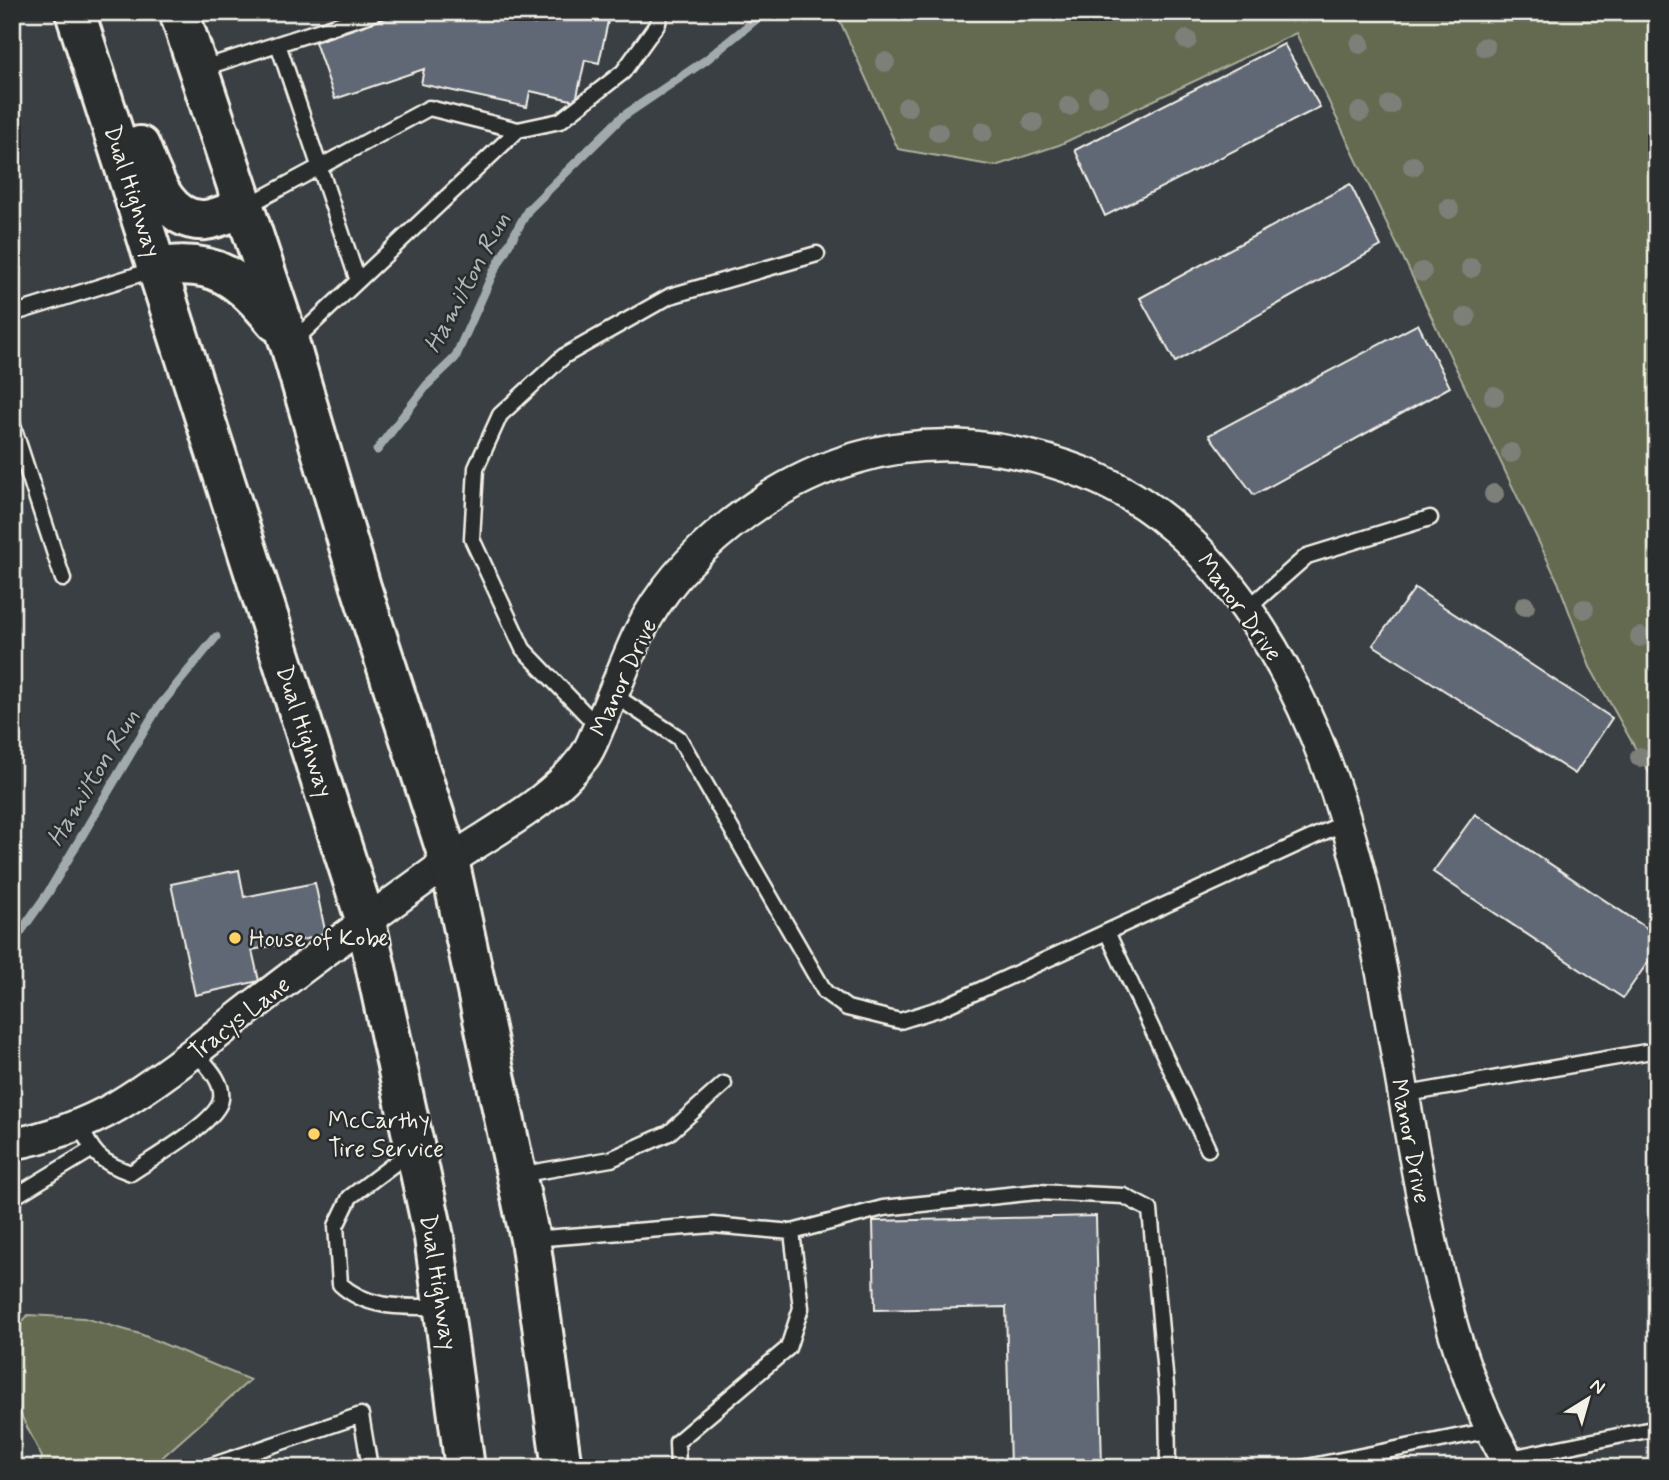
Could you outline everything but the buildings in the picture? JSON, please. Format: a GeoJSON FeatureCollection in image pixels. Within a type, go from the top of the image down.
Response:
{"type":"FeatureCollection","features":[{"type":"Feature","properties":{"kind":"main road","name":"Dual Highway"},"geometry":{"type":"LineString","coordinates":[[75,12],[366,922],[434,1237],[465,1468]]}},
{"type":"Feature","properties":{"kind":"main road"},"geometry":{"type":"LineString","coordinates":[[83,12],[158,189],[171,206],[190,220],[207,220],[242,208]]}},
{"type":"Feature","properties":{"kind":"main road"},"geometry":{"type":"LineString","coordinates":[[179,12],[287,339],[361,587],[449,860],[530,1239],[562,1468]]}},
{"type":"Feature","properties":{"kind":"main road"},"geometry":{"type":"LineString","coordinates":[[157,268],[185,263],[218,271],[251,292],[287,339]]}},
{"type":"Feature","properties":{"kind":"street","name":"Manor Drive"},"geometry":{"type":"LineString","coordinates":[[449,860],[544,800],[587,754],[641,629],[681,574],[710,541],[789,484],[834,464],[884,450],[939,445],[1027,453],[1116,486],[1170,523],[1214,562],[1287,674],[1308,717],[1348,821],[1440,1293],[1490,1430],[1509,1463]]}},
{"type":"Feature","properties":{"kind":"street","name":"Tracys Lane"},"geometry":{"type":"LineString","coordinates":[[12,1144],[38,1140],[109,1111],[195,1053],[449,860]]}},
{"type":"Feature","properties":{"kind":"lane"},"geometry":{"type":"LineString","coordinates":[[200,69],[377,12]]}},
{"type":"Feature","properties":{"kind":"lane"},"geometry":{"type":"LineString","coordinates":[[242,208],[429,108],[518,130],[560,121],[623,72],[658,23],[660,12]]}},
{"type":"Feature","properties":{"kind":"lane"},"geometry":{"type":"LineString","coordinates":[[278,44],[358,281]]}},
{"type":"Feature","properties":{"kind":"lane"},"geometry":{"type":"LineString","coordinates":[[287,339],[358,281],[518,130]]}},
{"type":"Feature","properties":{"kind":"lane"},"geometry":{"type":"LineString","coordinates":[[598,727],[523,649],[472,539],[476,468],[500,415],[564,356],[670,296],[817,254]]}},
{"type":"Feature","properties":{"kind":"lane"},"geometry":{"type":"LineString","coordinates":[[12,314],[157,268]]}},
{"type":"Feature","properties":{"kind":"lane"},"geometry":{"type":"LineString","coordinates":[[12,423],[63,579]]}},
{"type":"Feature","properties":{"kind":"lane"},"geometry":{"type":"LineString","coordinates":[[1247,609],[1307,556],[1430,518]]}},
{"type":"Feature","properties":{"kind":"lane"},"geometry":{"type":"LineString","coordinates":[[614,695],[679,738],[825,992],[847,1009],[900,1021],[941,1008],[1348,821]]}},
{"type":"Feature","properties":{"kind":"lane"},"geometry":{"type":"LineString","coordinates":[[1107,932],[1208,1149]]}},
{"type":"Feature","properties":{"kind":"lane"},"geometry":{"type":"LineString","coordinates":[[1402,1094],[1657,1050]]}},
{"type":"Feature","properties":{"kind":"lane"},"geometry":{"type":"LineString","coordinates":[[79,1123],[91,1150],[111,1166],[131,1173],[215,1114],[222,1097],[216,1078],[195,1053]]}},
{"type":"Feature","properties":{"kind":"lane"},"geometry":{"type":"LineString","coordinates":[[517,1175],[611,1159],[669,1133],[724,1084]]}},
{"type":"Feature","properties":{"kind":"lane"},"geometry":{"type":"LineString","coordinates":[[415,1149],[350,1197],[335,1226],[340,1284],[355,1297],[392,1307],[444,1307]]}},
{"type":"Feature","properties":{"kind":"lane"},"geometry":{"type":"LineString","coordinates":[[12,1198],[91,1150]]}},
{"type":"Feature","properties":{"kind":"lane"},"geometry":{"type":"LineString","coordinates":[[530,1239],[713,1225],[792,1233],[883,1208],[1037,1192],[1124,1196],[1150,1210],[1167,1396],[1168,1468]]}},
{"type":"Feature","properties":{"kind":"lane"},"geometry":{"type":"LineString","coordinates":[[678,1468],[677,1442],[788,1348],[801,1308],[792,1233]]}},
{"type":"Feature","properties":{"kind":"lane"},"geometry":{"type":"LineString","coordinates":[[205,1468],[361,1415],[370,1468]]}},
{"type":"Feature","properties":{"kind":"lane"},"geometry":{"type":"LineString","coordinates":[[1509,1463],[1657,1428]]}},
{"type":"Feature","properties":{"kind":"lane"},"geometry":{"type":"LineString","coordinates":[[1302,1468],[1490,1430]]}},
{"type":"Feature","properties":{"kind":"green space"},"geometry":{"type":"Polygon","coordinates":[[[841,12],[1657,12],[1657,787],[1590,667],[1558,582],[1296,33],[1059,145],[995,166],[898,149],[839,19],[841,12]]]}},
{"type":"Feature","properties":{"kind":"green space"},"geometry":{"type":"Polygon","coordinates":[[[28,1315],[84,1318],[140,1334],[250,1380],[150,1468],[38,1468],[42,1457],[12,1397],[12,1334],[28,1315]]]}},
{"type":"Feature","properties":{"kind":"waterway","name":"Hamilton Run"},"geometry":{"type":"LineString","coordinates":[[377,450],[427,385],[455,358],[493,273],[528,210],[622,117],[706,60],[765,12]]}},
{"type":"Feature","properties":{"kind":"waterway","name":"Hamilton Run"},"geometry":{"type":"LineString","coordinates":[[12,944],[48,893],[157,709],[216,637]]}},
{"type":"Feature","properties":{"kind":"place","name":"House of Kobe"},"geometry":{"type":"Point","coordinates":[235,938]}},
{"type":"Feature","properties":{"kind":"place","name":"McCarthy Tire Service"},"geometry":{"type":"Point","coordinates":[314,1134]}}]}
